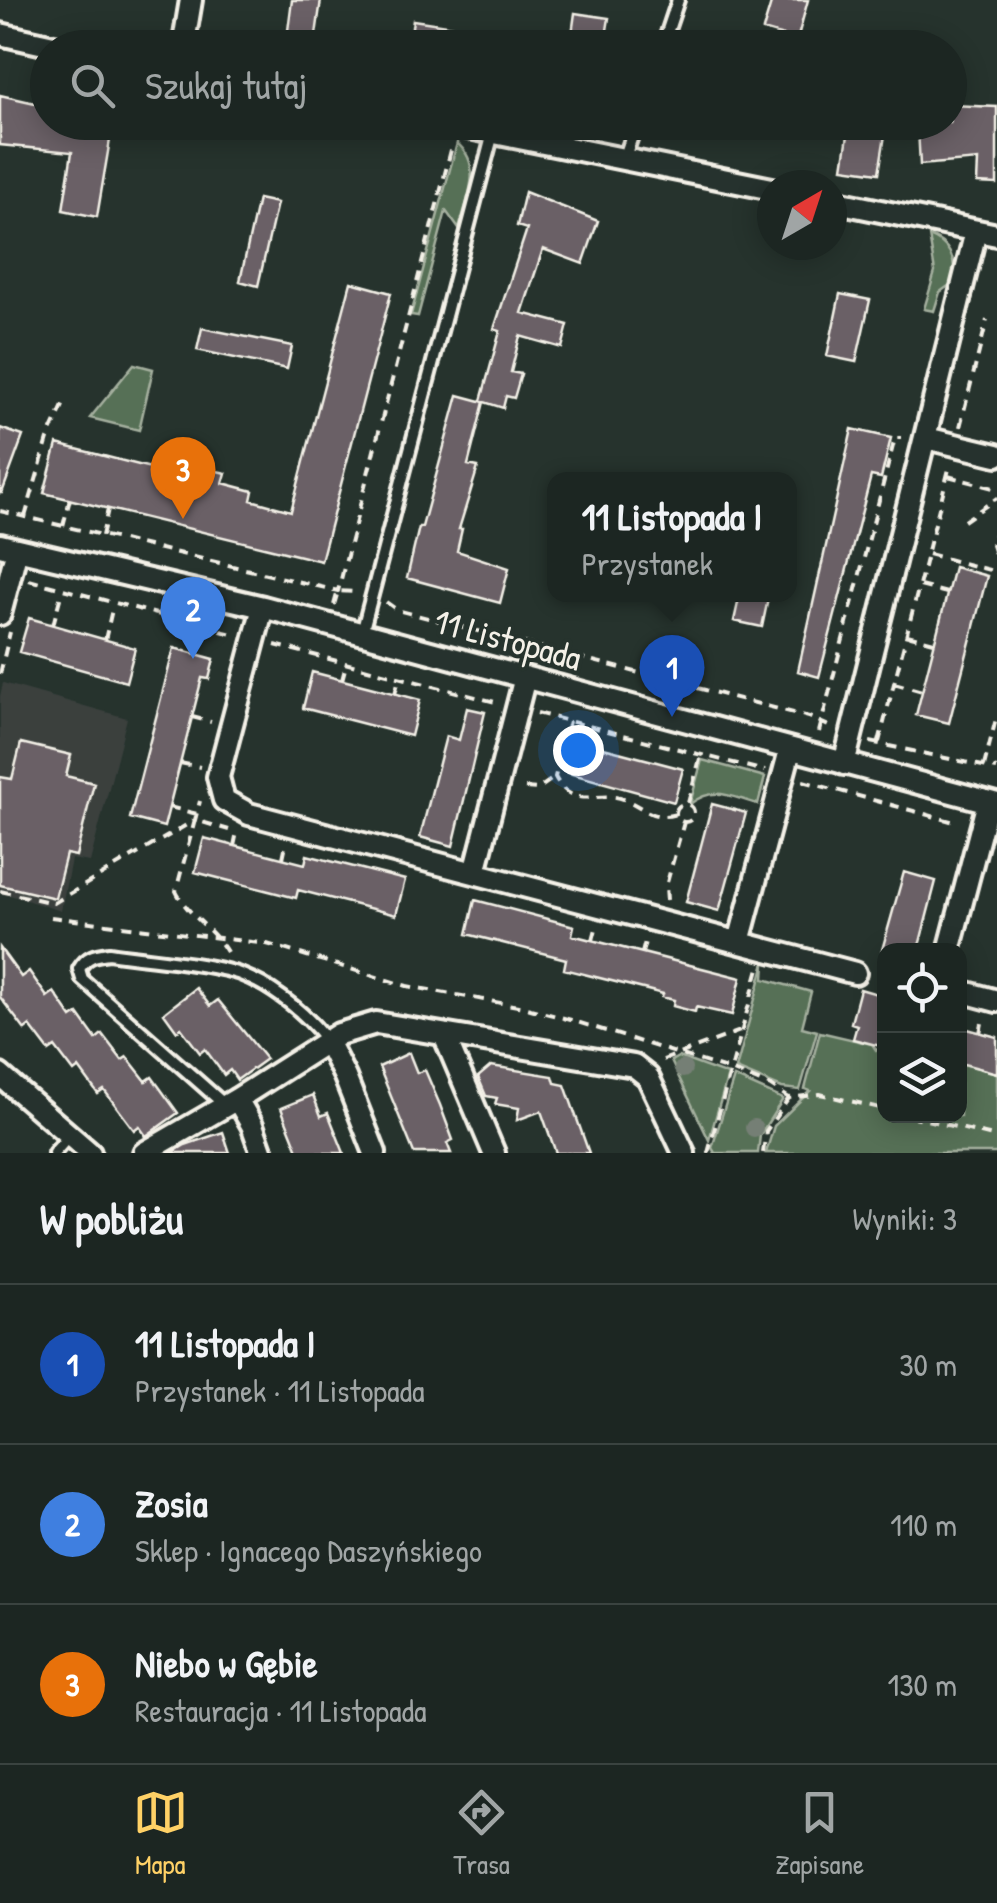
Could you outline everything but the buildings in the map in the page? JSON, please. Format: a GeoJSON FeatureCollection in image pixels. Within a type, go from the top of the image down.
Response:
{"type":"FeatureCollection","features":[{"type":"Feature","properties":{"kind":"street"},"geometry":{"type":"LineString","coordinates":[[186,30],[191,0]]}},
{"type":"Feature","properties":{"kind":"street"},"geometry":{"type":"LineString","coordinates":[[0,34],[30,41]]}},
{"type":"Feature","properties":{"kind":"street"},"geometry":{"type":"LineString","coordinates":[[528,140],[624,160],[757,179]]}},
{"type":"Feature","properties":{"kind":"street"},"geometry":{"type":"LineString","coordinates":[[844,764],[926,438],[986,233],[847,197]]}},
{"type":"Feature","properties":{"kind":"street"},"geometry":{"type":"LineString","coordinates":[[926,438],[997,455]]}},
{"type":"Feature","properties":{"kind":"street"},"geometry":{"type":"LineString","coordinates":[[0,614],[10,575],[8,547]]}},
{"type":"Feature","properties":{"kind":"street","name":"11 Listopada"},"geometry":{"type":"LineString","coordinates":[[8,547],[264,607],[993,803]]}},
{"type":"Feature","properties":{"kind":"street"},"geometry":{"type":"LineString","coordinates":[[264,607],[218,778],[224,800],[249,814],[855,974]]}},
{"type":"Feature","properties":{"kind":"street"},"geometry":{"type":"LineString","coordinates":[[476,872],[524,677]]}},
{"type":"Feature","properties":{"kind":"street"},"geometry":{"type":"LineString","coordinates":[[738,942],[790,750]]}},
{"type":"Feature","properties":{"kind":"street"},"geometry":{"type":"LineString","coordinates":[[950,943],[981,829],[993,803]]}},
{"type":"Feature","properties":{"kind":"street"},"geometry":{"type":"LineString","coordinates":[[967,995],[991,1007]]}},
{"type":"Feature","properties":{"kind":"street"},"geometry":{"type":"LineString","coordinates":[[144,1153],[350,1029],[376,1023],[628,1064],[648,1077],[684,1153]]}},
{"type":"Feature","properties":{"kind":"street"},"geometry":{"type":"LineString","coordinates":[[444,1035],[494,1153]]}},
{"type":"Feature","properties":{"kind":"street"},"geometry":{"type":"LineString","coordinates":[[328,1042],[375,1153]]}},
{"type":"Feature","properties":{"kind":"street"},"geometry":{"type":"LineString","coordinates":[[0,1075],[90,1153]]}},
{"type":"Feature","properties":{"kind":"street"},"geometry":{"type":"LineString","coordinates":[[231,1103],[248,1117],[262,1153]]}},
{"type":"Feature","properties":{"kind":"lane"},"geometry":{"type":"LineString","coordinates":[[668,30],[678,0]]}},
{"type":"Feature","properties":{"kind":"lane"},"geometry":{"type":"LineString","coordinates":[[362,634],[492,140]]}},
{"type":"Feature","properties":{"kind":"lane"},"geometry":{"type":"LineString","coordinates":[[624,160],[630,140]]}},
{"type":"Feature","properties":{"kind":"lane"},"geometry":{"type":"LineString","coordinates":[[231,1103],[82,979],[79,969],[84,960],[109,953],[230,970],[312,1022],[328,1042]]}},
{"type":"Feature","properties":{"kind":"lane"},"geometry":{"type":"LineString","coordinates":[[54,1153],[69,1135]]}},
{"type":"Feature","properties":{"kind":"path"},"geometry":{"type":"LineString","coordinates":[[328,625],[445,140]]}},
{"type":"Feature","properties":{"kind":"path"},"geometry":{"type":"LineString","coordinates":[[879,744],[987,320]]}},
{"type":"Feature","properties":{"kind":"path"},"geometry":{"type":"LineString","coordinates":[[25,518],[48,439],[66,399]]}},
{"type":"Feature","properties":{"kind":"path"},"geometry":{"type":"LineString","coordinates":[[807,782],[895,438],[926,438]]}},
{"type":"Feature","properties":{"kind":"path"},"geometry":{"type":"LineString","coordinates":[[947,476],[997,488]]}},
{"type":"Feature","properties":{"kind":"path"},"geometry":{"type":"LineString","coordinates":[[964,521],[997,498]]}},
{"type":"Feature","properties":{"kind":"path"},"geometry":{"type":"LineString","coordinates":[[63,526],[70,499]]}},
{"type":"Feature","properties":{"kind":"path"},"geometry":{"type":"LineString","coordinates":[[102,536],[108,509]]}},
{"type":"Feature","properties":{"kind":"path"},"geometry":{"type":"LineString","coordinates":[[0,510],[338,591],[373,594],[397,610],[822,723],[879,744],[997,769]]}},
{"type":"Feature","properties":{"kind":"path"},"geometry":{"type":"LineString","coordinates":[[997,526],[992,545],[997,560]]}},
{"type":"Feature","properties":{"kind":"path"},"geometry":{"type":"LineString","coordinates":[[928,554],[997,572]]}},
{"type":"Feature","properties":{"kind":"path"},"geometry":{"type":"LineString","coordinates":[[10,575],[981,829]]}},
{"type":"Feature","properties":{"kind":"path"},"geometry":{"type":"LineString","coordinates":[[920,586],[947,593]]}},
{"type":"Feature","properties":{"kind":"path"},"geometry":{"type":"LineString","coordinates":[[53,625],[62,589]]}},
{"type":"Feature","properties":{"kind":"path"},"geometry":{"type":"LineString","coordinates":[[105,640],[114,603]]}},
{"type":"Feature","properties":{"kind":"path"},"geometry":{"type":"LineString","coordinates":[[907,635],[934,642]]}},
{"type":"Feature","properties":{"kind":"path"},"geometry":{"type":"LineString","coordinates":[[342,680],[346,663]]}},
{"type":"Feature","properties":{"kind":"path"},"geometry":{"type":"LineString","coordinates":[[396,694],[400,677]]}},
{"type":"Feature","properties":{"kind":"path"},"geometry":{"type":"LineString","coordinates":[[894,684],[922,691]]}},
{"type":"Feature","properties":{"kind":"path"},"geometry":{"type":"LineString","coordinates":[[984,766],[997,715]]}},
{"type":"Feature","properties":{"kind":"path"},"geometry":{"type":"LineString","coordinates":[[192,717],[220,724]]}},
{"type":"Feature","properties":{"kind":"path"},"geometry":{"type":"LineString","coordinates":[[525,788],[538,789],[556,777],[569,721]]}},
{"type":"Feature","properties":{"kind":"path"},"geometry":{"type":"LineString","coordinates":[[684,822],[694,814],[688,805],[701,755]]}},
{"type":"Feature","properties":{"kind":"path"},"geometry":{"type":"LineString","coordinates":[[180,763],[208,769]]}},
{"type":"Feature","properties":{"kind":"path"},"geometry":{"type":"LineString","coordinates":[[556,777],[569,794],[626,800],[654,816],[676,814]]}},
{"type":"Feature","properties":{"kind":"path"},"geometry":{"type":"LineString","coordinates":[[200,799],[176,891],[183,906],[219,937],[233,962],[230,970]]}},
{"type":"Feature","properties":{"kind":"path"},"geometry":{"type":"LineString","coordinates":[[676,814],[680,806],[688,805]]}},
{"type":"Feature","properties":{"kind":"path"},"geometry":{"type":"LineString","coordinates":[[169,808],[196,817]]}},
{"type":"Feature","properties":{"kind":"path"},"geometry":{"type":"LineString","coordinates":[[676,814],[684,822]]}},
{"type":"Feature","properties":{"kind":"path"},"geometry":{"type":"LineString","coordinates":[[0,891],[54,904],[196,817]]}},
{"type":"Feature","properties":{"kind":"path"},"geometry":{"type":"LineString","coordinates":[[670,913],[666,886],[684,822]]}},
{"type":"Feature","properties":{"kind":"path"},"geometry":{"type":"LineString","coordinates":[[234,846],[237,832]]}},
{"type":"Feature","properties":{"kind":"path"},"geometry":{"type":"LineString","coordinates":[[51,917],[268,944],[423,990],[523,1007],[733,1071],[789,1098],[820,1094],[877,1108]]}},
{"type":"Feature","properties":{"kind":"path"},"geometry":{"type":"LineString","coordinates":[[708,1153],[764,949]]}},
{"type":"Feature","properties":{"kind":"path"},"geometry":{"type":"LineString","coordinates":[[980,1033],[991,1007]]}},
{"type":"Feature","properties":{"kind":"path"},"geometry":{"type":"LineString","coordinates":[[640,1070],[744,1030]]}},
{"type":"Feature","properties":{"kind":"path"},"geometry":{"type":"LineString","coordinates":[[763,1153],[766,1131],[789,1098]]}},
{"type":"Feature","properties":{"kind":"path"},"geometry":{"type":"LineString","coordinates":[[940,1123],[997,1136]]}},
{"type":"Feature","properties":{"kind":"shaded area"},"geometry":{"type":"Polygon","coordinates":[[[3,683],[127,718],[90,862],[71,859],[61,911],[0,892],[3,683]]]}},
{"type":"Feature","properties":{"kind":"green space"},"geometry":{"type":"Polygon","coordinates":[[[457,143],[470,162],[469,194],[459,229],[446,211],[418,316],[411,315],[457,143]]]}},
{"type":"Feature","properties":{"kind":"green space"},"geometry":{"type":"Polygon","coordinates":[[[929,236],[947,248],[954,267],[954,282],[940,292],[934,311],[924,309],[935,272],[929,236]]]}},
{"type":"Feature","properties":{"kind":"green space"},"geometry":{"type":"Polygon","coordinates":[[[134,364],[153,369],[139,430],[90,418],[134,364]]]}},
{"type":"Feature","properties":{"kind":"green space"},"geometry":{"type":"Polygon","coordinates":[[[702,760],[765,777],[758,804],[715,794],[690,804],[702,760]]]}},
{"type":"Feature","properties":{"kind":"green space"},"geometry":{"type":"Polygon","coordinates":[[[765,962],[764,979],[811,992],[802,1027],[817,1031],[800,1090],[782,1088],[736,1069],[765,962]]]}},
{"type":"Feature","properties":{"kind":"green space"},"geometry":{"type":"Polygon","coordinates":[[[820,1032],[872,1044],[877,1050],[877,1123],[967,1123],[967,1065],[997,1073],[997,1153],[766,1153],[774,1126],[810,1091],[805,1089],[820,1032]]]}},
{"type":"Feature","properties":{"kind":"green space"},"geometry":{"type":"Polygon","coordinates":[[[678,1057],[728,1075],[709,1140],[671,1061],[678,1057]]]}},
{"type":"Feature","properties":{"kind":"green space"},"geometry":{"type":"Polygon","coordinates":[[[734,1077],[783,1099],[760,1135],[758,1153],[715,1153],[712,1148],[734,1077]]]}},
{"type":"Feature","properties":{"kind":"place","name":"Niebo w Gębie"},"geometry":{"type":"Point","coordinates":[183,519]}},
{"type":"Feature","properties":{"kind":"place","name":"Zosia"},"geometry":{"type":"Point","coordinates":[193,659]}},
{"type":"Feature","properties":{"kind":"place","name":"11 Listopada I"},"geometry":{"type":"Point","coordinates":[672,717]}}]}
